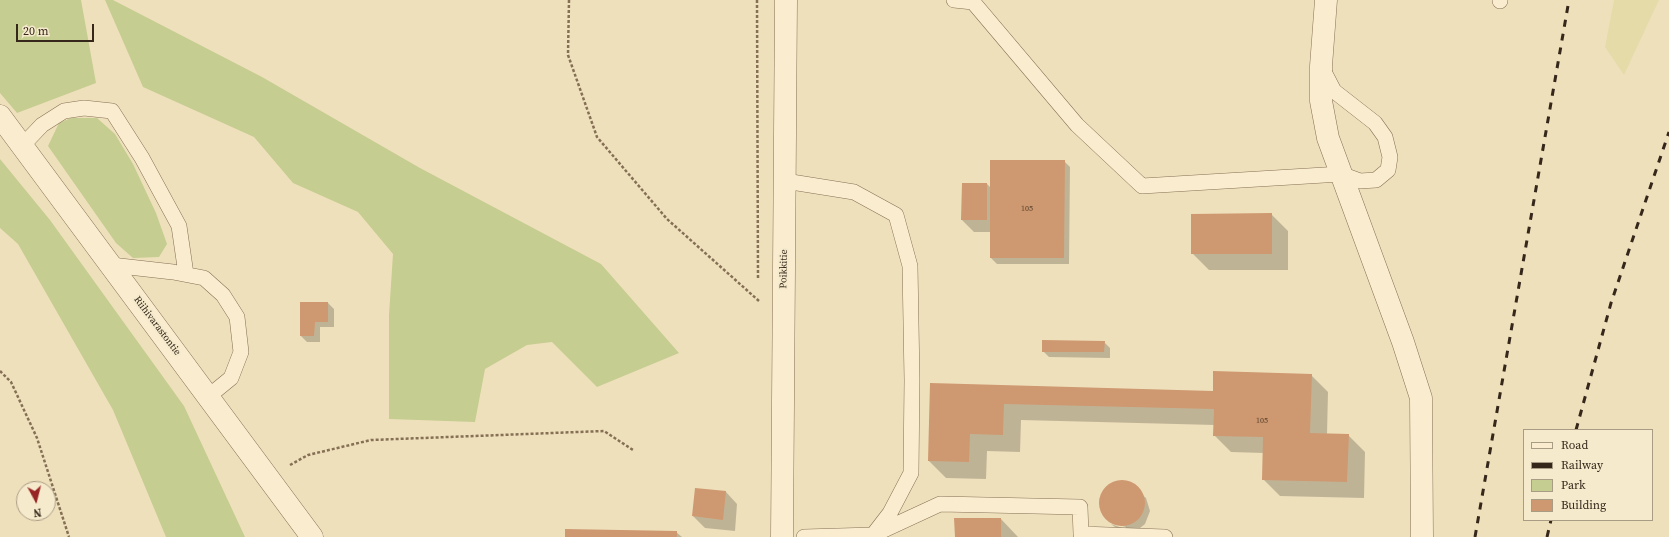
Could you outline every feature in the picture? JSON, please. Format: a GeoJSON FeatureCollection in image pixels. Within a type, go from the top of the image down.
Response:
{"type":"FeatureCollection","features":[{"type":"Feature","properties":{"kind":"street","name":"Poikkitie"},"geometry":{"type":"LineString","coordinates":[[782,537],[786,0]]}},
{"type":"Feature","properties":{"kind":"street"},"geometry":{"type":"LineString","coordinates":[[1326,0],[1321,66],[1322,109],[1328,138],[1403,342],[1421,398],[1418,536]]}},
{"type":"Feature","properties":{"kind":"street","name":"Riihivarastontie"},"geometry":{"type":"LineString","coordinates":[[0,116],[209,396],[312,537]]}},
{"type":"Feature","properties":{"kind":"lane"},"geometry":{"type":"LineString","coordinates":[[954,0],[973,2],[1077,126],[1142,186],[1341,174],[1360,181],[1376,180],[1388,170],[1390,157],[1385,137],[1375,123],[1334,91],[1321,66]]}},
{"type":"Feature","properties":{"kind":"lane"},"geometry":{"type":"LineString","coordinates":[[22,146],[42,125],[64,111],[84,108],[112,111],[142,158],[179,226],[186,274]]}},
{"type":"Feature","properties":{"kind":"lane"},"geometry":{"type":"LineString","coordinates":[[785,182],[854,192],[896,215],[910,266],[912,380],[911,473],[890,513],[873,535]]}},
{"type":"Feature","properties":{"kind":"lane"},"geometry":{"type":"LineString","coordinates":[[111,265],[186,274],[204,278],[223,295],[237,317],[241,352],[231,378],[209,396]]}},
{"type":"Feature","properties":{"kind":"lane"},"geometry":{"type":"LineString","coordinates":[[804,537],[873,535],[940,504],[1080,507],[1081,534],[1165,537]]}},
{"type":"Feature","properties":{"kind":"path"},"geometry":{"type":"LineString","coordinates":[[569,0],[568,55],[597,137],[667,219],[784,326]]}},
{"type":"Feature","properties":{"kind":"path"},"geometry":{"type":"LineString","coordinates":[[0,371],[11,382],[37,438],[69,537]]}},
{"type":"Feature","properties":{"kind":"path"},"geometry":{"type":"LineString","coordinates":[[268,477],[308,455],[371,440],[604,431],[633,450]]}},
{"type":"Feature","properties":{"kind":"shaded area"},"geometry":{"type":"Polygon","coordinates":[[[1614,0],[1659,0],[1624,75],[1605,47],[1614,0]]]}},
{"type":"Feature","properties":{"kind":"green space"},"geometry":{"type":"Polygon","coordinates":[[[0,0],[81,0],[96,83],[17,113],[0,93],[0,0]]]}},
{"type":"Feature","properties":{"kind":"green space"},"geometry":{"type":"Polygon","coordinates":[[[105,0],[113,0],[262,77],[420,168],[601,264],[679,353],[597,387],[552,342],[527,345],[485,369],[475,422],[389,419],[389,315],[393,254],[358,212],[293,183],[254,137],[143,87],[105,0]]]}},
{"type":"Feature","properties":{"kind":"green space"},"geometry":{"type":"Polygon","coordinates":[[[71,118],[97,118],[115,134],[133,164],[156,213],[167,244],[159,257],[133,258],[116,243],[48,146],[59,123],[71,118]]]}},
{"type":"Feature","properties":{"kind":"green space"},"geometry":{"type":"Polygon","coordinates":[[[0,159],[50,220],[184,406],[245,537],[166,537],[113,410],[18,244],[0,228],[0,159]]]}},
{"type":"Feature","properties":{"kind":"building"},"geometry":{"type":"Polygon","coordinates":[[[990,160],[1065,160],[1064,258],[990,258],[990,160]]]}},
{"type":"Feature","properties":{"kind":"building"},"geometry":{"type":"Polygon","coordinates":[[[962,183],[987,183],[987,220],[961,220],[962,183]]]}},
{"type":"Feature","properties":{"kind":"building"},"geometry":{"type":"Polygon","coordinates":[[[1272,213],[1272,254],[1191,254],[1191,214],[1272,213]]]}},
{"type":"Feature","properties":{"kind":"building"},"geometry":{"type":"Polygon","coordinates":[[[300,302],[328,302],[328,322],[315,322],[314,336],[300,336],[300,302]]]}},
{"type":"Feature","properties":{"kind":"building"},"geometry":{"type":"Polygon","coordinates":[[[1042,340],[1105,341],[1104,352],[1042,352],[1042,340]]]}},
{"type":"Feature","properties":{"kind":"building"},"geometry":{"type":"Polygon","coordinates":[[[1213,371],[1312,374],[1310,433],[1349,434],[1347,482],[1262,480],[1263,437],[1213,436],[1214,409],[1004,404],[1003,435],[970,434],[969,462],[928,461],[930,383],[1213,391],[1213,371]]]}},
{"type":"Feature","properties":{"kind":"building"},"geometry":{"type":"Polygon","coordinates":[[[1122,480],[1135,484],[1141,490],[1145,503],[1141,516],[1135,522],[1122,526],[1109,522],[1103,516],[1099,503],[1103,490],[1109,484],[1122,480]]]}},
{"type":"Feature","properties":{"kind":"building"},"geometry":{"type":"Polygon","coordinates":[[[695,488],[726,491],[723,520],[692,516],[695,488]]]}},
{"type":"Feature","properties":{"kind":"building"},"geometry":{"type":"Polygon","coordinates":[[[954,518],[1001,518],[1001,537],[955,537],[954,518]]]}},
{"type":"Feature","properties":{"kind":"building"},"geometry":{"type":"Polygon","coordinates":[[[565,529],[677,531],[677,537],[565,537],[565,529]]]}},
{"type":"Feature","properties":{"kind":"railway"},"geometry":{"type":"LineString","coordinates":[[1475,537],[1569,0]]}},
{"type":"Feature","properties":{"kind":"railway"},"geometry":{"type":"LineString","coordinates":[[1576,429],[1611,303],[1669,132]]}},
{"type":"Feature","properties":{"kind":"railway"},"geometry":{"type":"LineString","coordinates":[[1547,537],[1551,521]]}}]}
